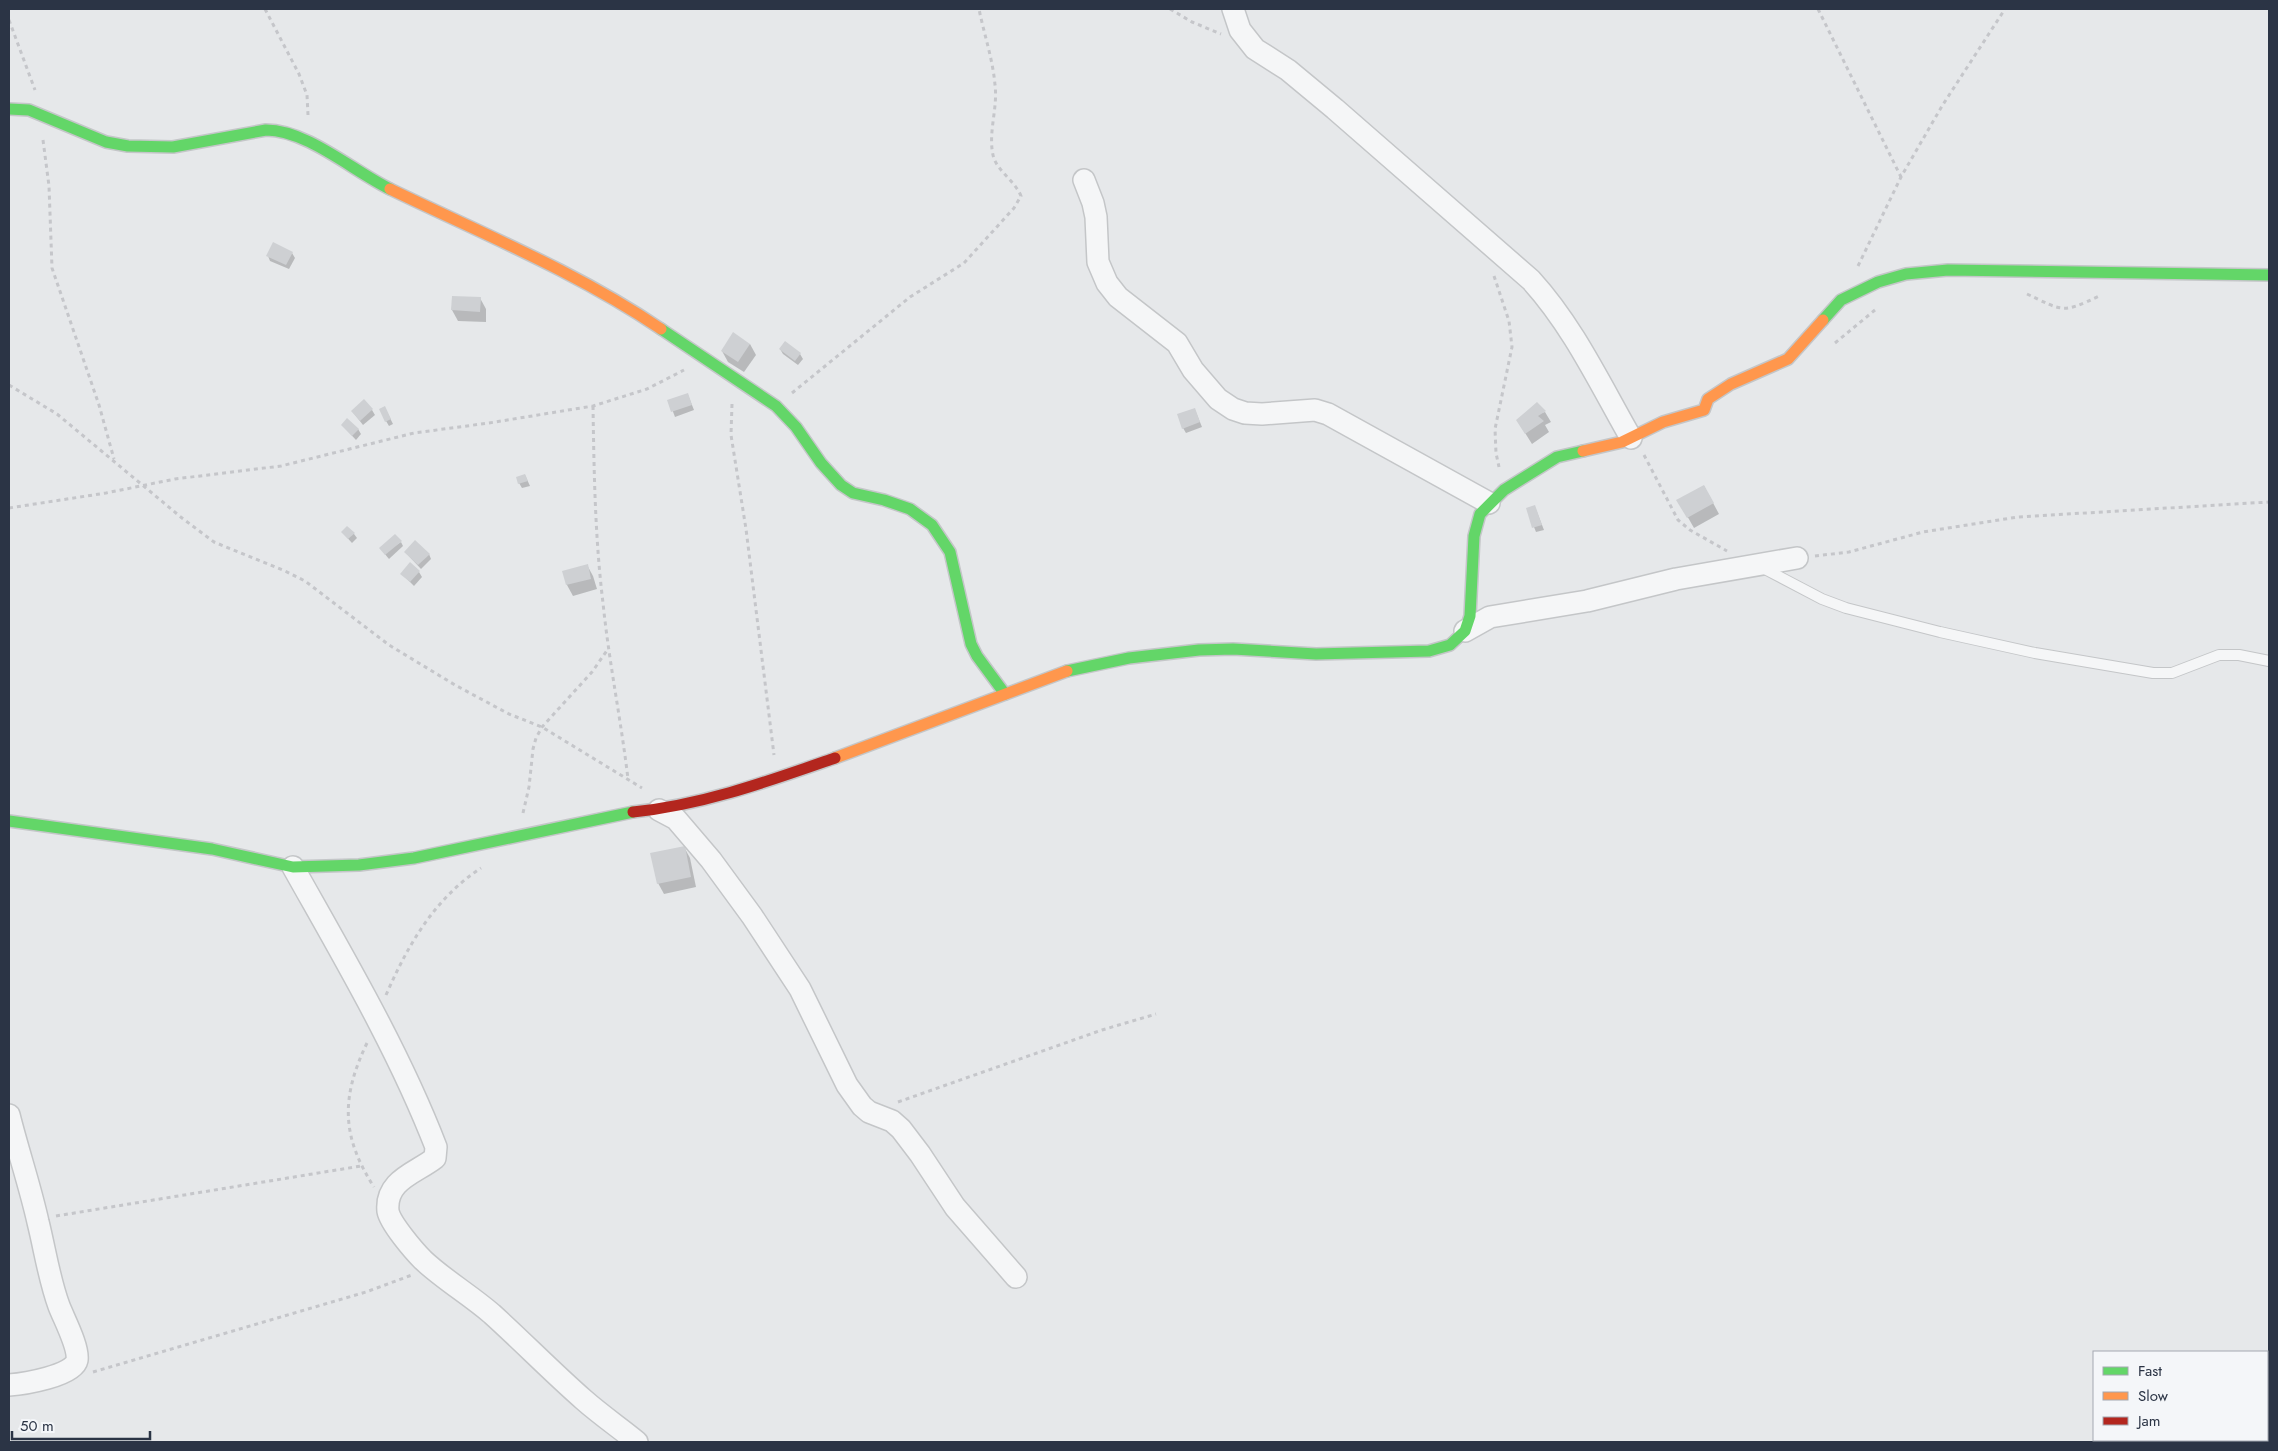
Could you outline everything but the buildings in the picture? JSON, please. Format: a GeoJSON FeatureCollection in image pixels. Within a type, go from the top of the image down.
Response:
{"type":"FeatureCollection","features":[{"type":"Feature","properties":{"kind":"street"},"geometry":{"type":"LineString","coordinates":[[1233,9],[1240,30],[1255,49],[1288,70],[1335,109],[1531,280],[1550,301],[1571,330],[1633,437]]}},
{"type":"Feature","properties":{"kind":"street"},"geometry":{"type":"LineString","coordinates":[[9,109],[21,108],[106,142],[128,146],[173,147],[266,130],[288,132],[307,141],[371,180],[533,258],[630,308],[776,406],[791,420],[821,464],[848,490],[853,493],[896,503],[918,513],[932,523],[944,538],[950,552],[971,644],[977,656],[1005,694]]}},
{"type":"Feature","properties":{"kind":"street"},"geometry":{"type":"LineString","coordinates":[[1084,180],[1096,217],[1098,262],[1107,283],[1118,298],[1177,343],[1194,370],[1218,399],[1233,409],[1245,413],[1262,414],[1315,410],[1328,414],[1497,496]]}},
{"type":"Feature","properties":{"kind":"street"},"geometry":{"type":"LineString","coordinates":[[1465,631],[1470,616],[1474,536],[1480,514],[1497,496],[1557,457],[1633,437],[1663,422],[1704,410],[1708,400],[1731,384],[1788,360],[1841,300],[1878,282],[1906,274],[1948,270],[2269,275]]}},
{"type":"Feature","properties":{"kind":"street"},"geometry":{"type":"LineString","coordinates":[[9,821],[212,849],[292,866],[359,865],[414,858],[624,813],[661,809],[743,790],[908,732],[1067,671],[1129,658],[1198,650],[1233,649],[1316,654],[1418,653],[1450,644],[1465,631],[1490,617],[1587,601],[1676,579],[1797,558]]}},
{"type":"Feature","properties":{"kind":"street"},"geometry":{"type":"LineString","coordinates":[[661,809],[676,819],[688,832],[752,916],[800,989],[847,1085],[862,1106],[869,1112],[892,1121],[900,1129],[920,1154],[955,1207],[1016,1277]]}},
{"type":"Feature","properties":{"kind":"street"},"geometry":{"type":"LineString","coordinates":[[292,866],[413,1089],[437,1152],[435,1158],[423,1167],[396,1182],[392,1188],[388,1210],[391,1220],[424,1260],[529,1346],[584,1400],[637,1442]]}},
{"type":"Feature","properties":{"kind":"street"},"geometry":{"type":"LineString","coordinates":[[9,1115],[37,1219],[55,1296],[76,1348],[77,1360],[72,1368],[64,1373],[24,1384],[9,1385]]}},
{"type":"Feature","properties":{"kind":"lane"},"geometry":{"type":"LineString","coordinates":[[1753,565],[1822,599],[1846,608],[1940,632],[2035,653],[2153,674],[2172,673],[2218,655],[2269,661]]}},
{"type":"Feature","properties":{"kind":"path"},"geometry":{"type":"LineString","coordinates":[[265,9],[299,74],[307,95],[307,141]]}},
{"type":"Feature","properties":{"kind":"path"},"geometry":{"type":"LineString","coordinates":[[776,406],[910,297],[964,263],[1014,208],[1021,196],[1017,187],[995,161],[993,154],[992,130],[996,86],[979,9]]}},
{"type":"Feature","properties":{"kind":"path"},"geometry":{"type":"LineString","coordinates":[[1170,9],[1192,22],[1255,49]]}},
{"type":"Feature","properties":{"kind":"path"},"geometry":{"type":"LineString","coordinates":[[1818,9],[1901,177]]}},
{"type":"Feature","properties":{"kind":"path"},"geometry":{"type":"LineString","coordinates":[[1841,300],[1901,177],[1942,106],[2005,9]]}},
{"type":"Feature","properties":{"kind":"path"},"geometry":{"type":"LineString","coordinates":[[9,20],[36,92],[40,114],[49,186],[52,268],[99,404],[114,459]]}},
{"type":"Feature","properties":{"kind":"path"},"geometry":{"type":"LineString","coordinates":[[1493,272],[1509,321],[1512,347],[1495,429],[1497,496]]}},
{"type":"Feature","properties":{"kind":"path"},"geometry":{"type":"LineString","coordinates":[[2023,292],[2052,307],[2063,310],[2075,308],[2107,293]]}},
{"type":"Feature","properties":{"kind":"path"},"geometry":{"type":"LineString","coordinates":[[1834,344],[1879,307]]}},
{"type":"Feature","properties":{"kind":"path"},"geometry":{"type":"LineString","coordinates":[[9,508],[183,478],[281,466],[414,433],[593,406],[647,389],[706,358]]}},
{"type":"Feature","properties":{"kind":"path"},"geometry":{"type":"LineString","coordinates":[[735,378],[731,435],[746,529],[776,778]]}},
{"type":"Feature","properties":{"kind":"path"},"geometry":{"type":"LineString","coordinates":[[9,385],[56,414],[114,459],[182,518],[214,542],[305,581],[389,645],[455,685],[509,714],[542,727],[649,791],[661,809]]}},
{"type":"Feature","properties":{"kind":"path"},"geometry":{"type":"LineString","coordinates":[[593,406],[595,494],[603,602],[628,780]]}},
{"type":"Feature","properties":{"kind":"path"},"geometry":{"type":"LineString","coordinates":[[1633,437],[1678,520],[1690,530],[1753,565]]}},
{"type":"Feature","properties":{"kind":"path"},"geometry":{"type":"LineString","coordinates":[[1797,558],[1849,552],[1923,532],[2018,517],[2269,502]]}},
{"type":"Feature","properties":{"kind":"path"},"geometry":{"type":"LineString","coordinates":[[518,835],[529,787],[536,738],[542,727],[592,672],[609,648]]}},
{"type":"Feature","properties":{"kind":"path"},"geometry":{"type":"LineString","coordinates":[[388,1210],[361,1166],[350,1138],[348,1107],[357,1064],[396,973],[429,916],[450,892],[486,865]]}},
{"type":"Feature","properties":{"kind":"path"},"geometry":{"type":"LineString","coordinates":[[869,1112],[1102,1030],[1156,1014]]}},
{"type":"Feature","properties":{"kind":"path"},"geometry":{"type":"LineString","coordinates":[[37,1219],[361,1166]]}},
{"type":"Feature","properties":{"kind":"path"},"geometry":{"type":"LineString","coordinates":[[84,1375],[366,1292],[433,1267]]}},
{"type":"Feature","properties":{"kind":"traffic: fast"},"geometry":{"type":"LineString","coordinates":[[9,109],[29,110],[106,142],[128,146],[173,147],[266,130],[282,132],[313,144],[390,189]]}},
{"type":"Feature","properties":{"kind":"traffic: fast"},"geometry":{"type":"LineString","coordinates":[[1823,320],[1841,300],[1878,282],[1906,274],[1948,270],[2269,275]]}},
{"type":"Feature","properties":{"kind":"traffic: fast"},"geometry":{"type":"LineString","coordinates":[[661,329],[776,406],[796,427],[821,463],[841,485],[853,493],[884,500],[910,509],[932,525],[950,552],[971,644],[977,656],[1005,694]]}},
{"type":"Feature","properties":{"kind":"traffic: fast"},"geometry":{"type":"LineString","coordinates":[[1067,671],[1129,658],[1199,650],[1233,649],[1316,654],[1429,651],[1450,645],[1465,631],[1470,616],[1474,536],[1480,514],[1504,490],[1557,457],[1583,451]]}},
{"type":"Feature","properties":{"kind":"traffic: fast"},"geometry":{"type":"LineString","coordinates":[[9,821],[212,849],[293,867],[359,865],[414,858],[633,812]]}},
{"type":"Feature","properties":{"kind":"traffic: slow"},"geometry":{"type":"LineString","coordinates":[[390,189],[562,271],[629,308],[661,329]]}},
{"type":"Feature","properties":{"kind":"traffic: slow"},"geometry":{"type":"LineString","coordinates":[[1583,451],[1622,442],[1663,422],[1704,410],[1708,399],[1731,384],[1788,359],[1823,320]]}},
{"type":"Feature","properties":{"kind":"traffic: slow"},"geometry":{"type":"LineString","coordinates":[[835,758],[1067,671]]}},
{"type":"Feature","properties":{"kind":"traffic: jam"},"geometry":{"type":"LineString","coordinates":[[633,812],[659,809],[710,798],[835,758]]}}]}
